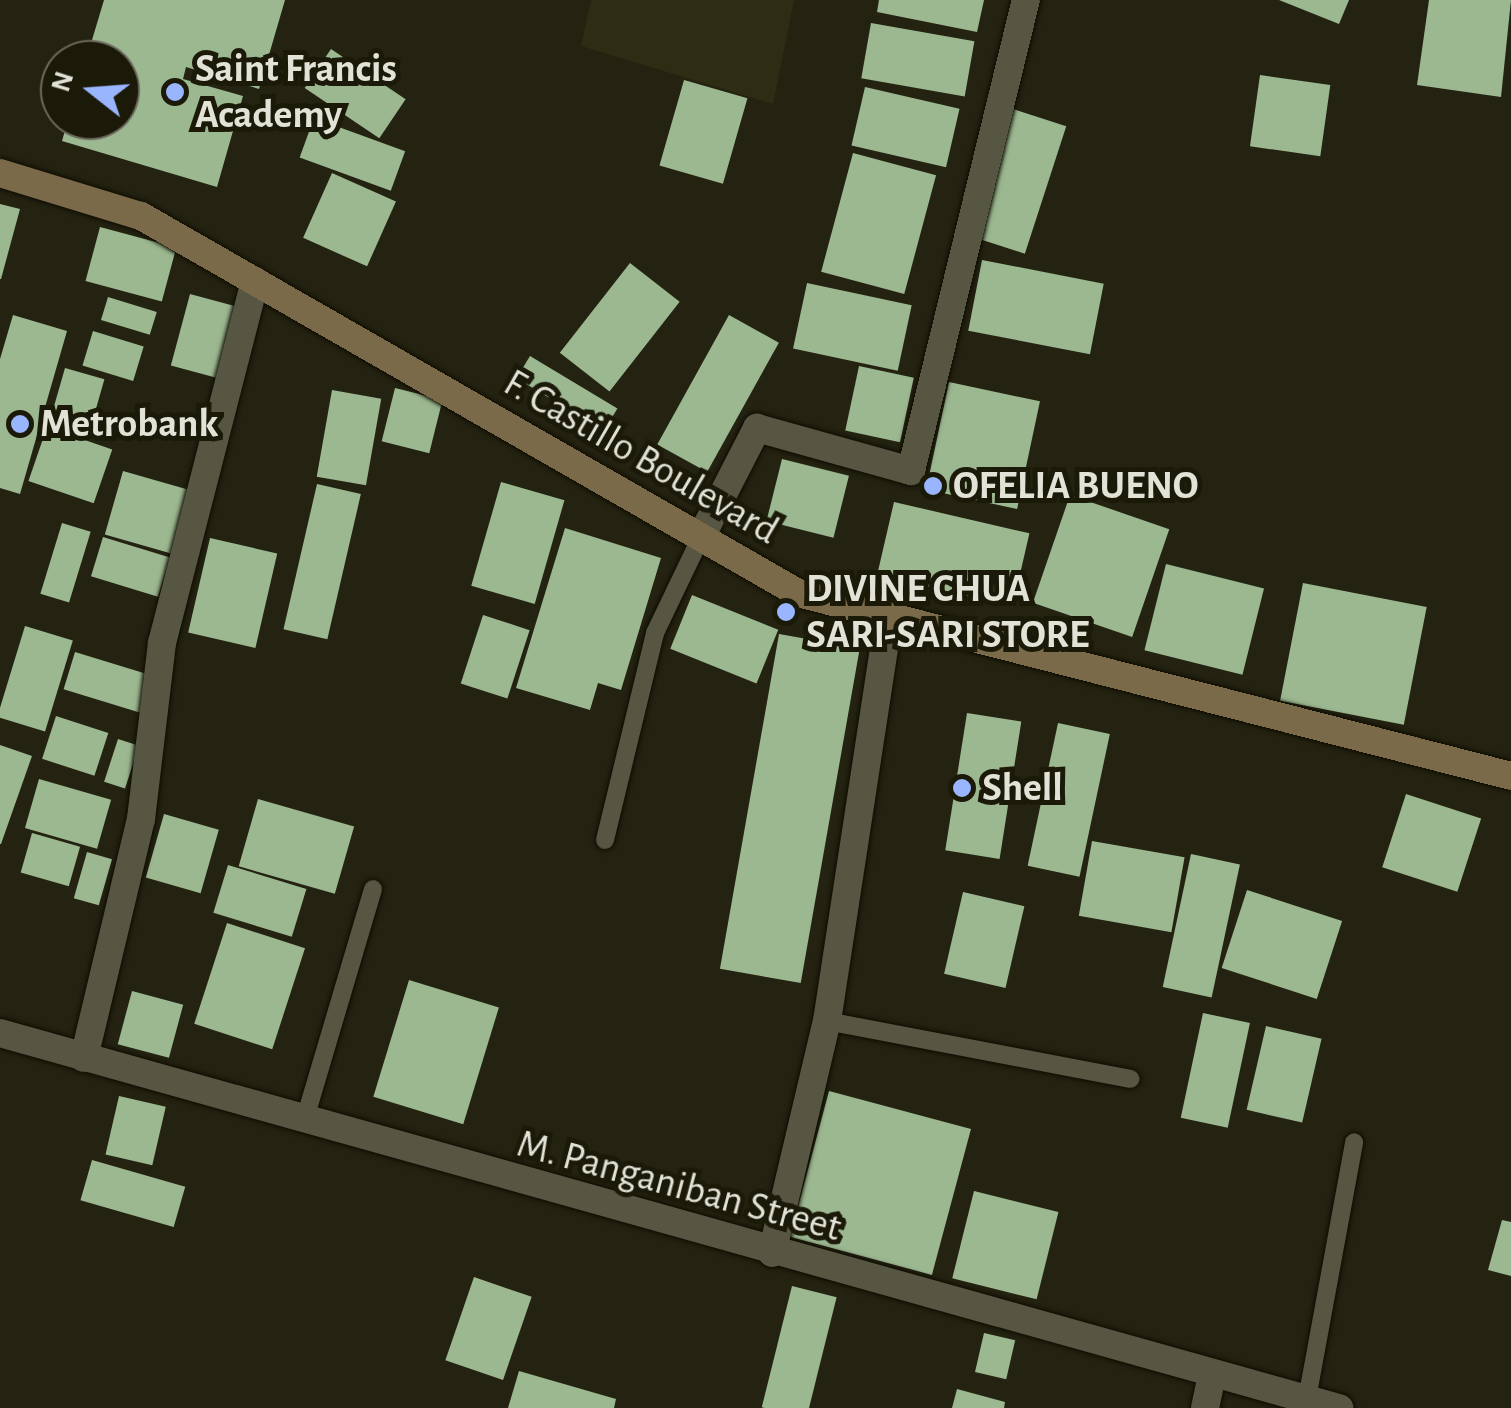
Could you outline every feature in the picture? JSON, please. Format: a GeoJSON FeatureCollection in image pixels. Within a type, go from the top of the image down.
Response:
{"type":"FeatureCollection","features":[{"type":"Feature","properties":{"kind":"main road","name":"F. Castillo Boulevard"},"geometry":{"type":"LineString","coordinates":[[0,174],[141,216],[798,593],[1511,776]]}},
{"type":"Feature","properties":{"kind":"street"},"geometry":{"type":"LineString","coordinates":[[701,537],[756,428],[910,471],[1026,0]]}},
{"type":"Feature","properties":{"kind":"street"},"geometry":{"type":"LineString","coordinates":[[84,1058],[141,819],[162,643],[255,281]]}},
{"type":"Feature","properties":{"kind":"street"},"geometry":{"type":"LineString","coordinates":[[772,1252],[826,1021],[889,616]]}},
{"type":"Feature","properties":{"kind":"street","name":"M. Panganiban Street"},"geometry":{"type":"LineString","coordinates":[[0,1033],[304,1122],[1339,1408]]}},
{"type":"Feature","properties":{"kind":"street"},"geometry":{"type":"LineString","coordinates":[[1206,1408],[1212,1374]]}},
{"type":"Feature","properties":{"kind":"lane"},"geometry":{"type":"LineString","coordinates":[[605,840],[655,633],[701,537]]}},
{"type":"Feature","properties":{"kind":"lane"},"geometry":{"type":"LineString","coordinates":[[304,1122],[373,888]]}},
{"type":"Feature","properties":{"kind":"lane"},"geometry":{"type":"LineString","coordinates":[[826,1021],[1130,1078]]}},
{"type":"Feature","properties":{"kind":"lane"},"geometry":{"type":"LineString","coordinates":[[1307,1399],[1354,1142]]}},
{"type":"Feature","properties":{"kind":"shaded area"},"geometry":{"type":"Polygon","coordinates":[[[591,0],[794,0],[773,104],[581,46],[591,0]]]}},
{"type":"Feature","properties":{"kind":"building","name":"Saint Francis Academy"},"geometry":{"type":"Polygon","coordinates":[[[104,0],[285,0],[259,89],[186,67],[183,79],[243,96],[217,187],[62,141],[140,140],[140,40],[92,40],[104,0]]]}},
{"type":"Feature","properties":{"kind":"building"},"geometry":{"type":"Polygon","coordinates":[[[879,0],[984,0],[977,32],[877,12],[879,0]]]}},
{"type":"Feature","properties":{"kind":"building"},"geometry":{"type":"Polygon","coordinates":[[[1279,0],[1349,0],[1339,24],[1279,0]]]}},
{"type":"Feature","properties":{"kind":"building"},"geometry":{"type":"Polygon","coordinates":[[[1429,0],[1511,0],[1501,97],[1417,85],[1429,0]]]}},
{"type":"Feature","properties":{"kind":"building"},"geometry":{"type":"Polygon","coordinates":[[[871,23],[974,41],[965,96],[861,78],[871,23]]]}},
{"type":"Feature","properties":{"kind":"building"},"geometry":{"type":"Polygon","coordinates":[[[331,49],[406,99],[379,138],[305,88],[331,49]]]}},
{"type":"Feature","properties":{"kind":"building"},"geometry":{"type":"Polygon","coordinates":[[[1260,75],[1330,85],[1320,156],[1250,146],[1260,75]]]}},
{"type":"Feature","properties":{"kind":"building"},"geometry":{"type":"Polygon","coordinates":[[[684,80],[747,98],[723,184],[659,166],[684,80]]]}},
{"type":"Feature","properties":{"kind":"building"},"geometry":{"type":"Polygon","coordinates":[[[865,87],[960,109],[946,167],[852,145],[865,87]]]}},
{"type":"Feature","properties":{"kind":"building"},"geometry":{"type":"Polygon","coordinates":[[[1013,109],[1066,126],[1025,254],[972,236],[1013,109]]]}},
{"type":"Feature","properties":{"kind":"building"},"geometry":{"type":"Polygon","coordinates":[[[314,118],[405,151],[391,191],[300,157],[314,118]]]}},
{"type":"Feature","properties":{"kind":"building"},"geometry":{"type":"Polygon","coordinates":[[[853,153],[936,175],[904,294],[821,272],[853,153]]]}},
{"type":"Feature","properties":{"kind":"building"},"geometry":{"type":"Polygon","coordinates":[[[332,173],[396,201],[367,266],[303,238],[332,173]]]}},
{"type":"Feature","properties":{"kind":"building"},"geometry":{"type":"Polygon","coordinates":[[[0,204],[20,209],[1,279],[0,279],[0,204]]]}},
{"type":"Feature","properties":{"kind":"building"},"geometry":{"type":"Polygon","coordinates":[[[100,227],[176,247],[162,302],[86,281],[100,227]]]}},
{"type":"Feature","properties":{"kind":"building"},"geometry":{"type":"Polygon","coordinates":[[[982,260],[1104,284],[1090,354],[968,331],[982,260]]]}},
{"type":"Feature","properties":{"kind":"building"},"geometry":{"type":"Polygon","coordinates":[[[630,263],[680,302],[609,392],[560,353],[630,263]]]}},
{"type":"Feature","properties":{"kind":"building"},"geometry":{"type":"Polygon","coordinates":[[[807,283],[912,305],[898,371],[793,349],[807,283]]]}},
{"type":"Feature","properties":{"kind":"building"},"geometry":{"type":"Polygon","coordinates":[[[190,294],[237,307],[218,378],[171,365],[190,294]]]}},
{"type":"Feature","properties":{"kind":"building"},"geometry":{"type":"Polygon","coordinates":[[[108,297],[157,312],[150,335],[101,320],[108,297]]]}},
{"type":"Feature","properties":{"kind":"building","name":"Metrobank"},"geometry":{"type":"Polygon","coordinates":[[[13,315],[67,331],[20,494],[0,488],[0,359],[13,315]]]}},
{"type":"Feature","properties":{"kind":"building"},"geometry":{"type":"Polygon","coordinates":[[[729,315],[779,343],[707,472],[657,444],[729,315]]]}},
{"type":"Feature","properties":{"kind":"building"},"geometry":{"type":"Polygon","coordinates":[[[93,331],[144,346],[133,381],[82,365],[93,331]]]}},
{"type":"Feature","properties":{"kind":"building"},"geometry":{"type":"Polygon","coordinates":[[[530,356],[617,409],[604,431],[517,378],[530,356]]]}},
{"type":"Feature","properties":{"kind":"building"},"geometry":{"type":"Polygon","coordinates":[[[859,366],[914,378],[900,442],[845,431],[859,366]]]}},
{"type":"Feature","properties":{"kind":"building"},"geometry":{"type":"Polygon","coordinates":[[[65,368],[104,379],[91,426],[51,415],[65,368]]]}},
{"type":"Feature","properties":{"kind":"building"},"geometry":{"type":"Polygon","coordinates":[[[949,382],[1040,401],[1017,509],[926,490],[949,382]]]}},
{"type":"Feature","properties":{"kind":"building"},"geometry":{"type":"Polygon","coordinates":[[[395,388],[443,400],[429,453],[382,441],[395,388]]]}},
{"type":"Feature","properties":{"kind":"building"},"geometry":{"type":"Polygon","coordinates":[[[332,390],[381,399],[366,485],[317,477],[332,390]]]}},
{"type":"Feature","properties":{"kind":"building"},"geometry":{"type":"Polygon","coordinates":[[[47,427],[112,449],[94,503],[28,481],[47,427]]]}},
{"type":"Feature","properties":{"kind":"building"},"geometry":{"type":"Polygon","coordinates":[[[782,459],[849,476],[833,538],[767,521],[782,459]]]}},
{"type":"Feature","properties":{"kind":"building"},"geometry":{"type":"Polygon","coordinates":[[[123,471],[190,490],[172,554],[105,534],[123,471]]]}},
{"type":"Feature","properties":{"kind":"building"},"geometry":{"type":"Polygon","coordinates":[[[501,482],[564,500],[535,604],[471,586],[501,482]]]}},
{"type":"Feature","properties":{"kind":"building"},"geometry":{"type":"Polygon","coordinates":[[[317,484],[361,494],[327,639],[283,629],[317,484]]]}},
{"type":"Feature","properties":{"kind":"building"},"geometry":{"type":"Polygon","coordinates":[[[1070,495],[1169,529],[1132,637],[1033,603],[1070,495]]]}},
{"type":"Feature","properties":{"kind":"building"},"geometry":{"type":"Polygon","coordinates":[[[894,502],[1029,533],[1013,606],[877,575],[894,502]]]}},
{"type":"Feature","properties":{"kind":"building"},"geometry":{"type":"Polygon","coordinates":[[[62,523],[91,532],[69,603],[40,594],[62,523]]]}},
{"type":"Feature","properties":{"kind":"building"},"geometry":{"type":"Polygon","coordinates":[[[565,528],[661,558],[621,690],[598,683],[590,710],[516,688],[565,528]]]}},
{"type":"Feature","properties":{"kind":"building"},"geometry":{"type":"Polygon","coordinates":[[[103,537],[170,557],[158,597],[91,576],[103,537]]]}},
{"type":"Feature","properties":{"kind":"building"},"geometry":{"type":"Polygon","coordinates":[[[210,538],[277,554],[255,648],[188,633],[210,538]]]}},
{"type":"Feature","properties":{"kind":"building"},"geometry":{"type":"Polygon","coordinates":[[[1166,564],[1264,588],[1242,675],[1144,650],[1166,564]]]}},
{"type":"Feature","properties":{"kind":"building"},"geometry":{"type":"Polygon","coordinates":[[[1303,583],[1427,607],[1404,725],[1280,701],[1303,583]]]}},
{"type":"Feature","properties":{"kind":"building"},"geometry":{"type":"Polygon","coordinates":[[[692,595],[778,630],[757,684],[670,649],[692,595]]]}},
{"type":"Feature","properties":{"kind":"building"},"geometry":{"type":"Polygon","coordinates":[[[483,615],[530,630],[507,699],[461,683],[483,615]]]}},
{"type":"Feature","properties":{"kind":"building"},"geometry":{"type":"Polygon","coordinates":[[[25,626],[73,641],[45,731],[0,718],[25,626]]]}},
{"type":"Feature","properties":{"kind":"building"},"geometry":{"type":"Polygon","coordinates":[[[779,634],[860,648],[801,983],[720,969],[779,634]]]}},
{"type":"Feature","properties":{"kind":"building"},"geometry":{"type":"Polygon","coordinates":[[[75,652],[153,676],[142,713],[64,689],[75,652]]]}},
{"type":"Feature","properties":{"kind":"building"},"geometry":{"type":"Polygon","coordinates":[[[967,713],[1021,722],[1000,859],[945,850],[967,713]]]}},
{"type":"Feature","properties":{"kind":"building"},"geometry":{"type":"Polygon","coordinates":[[[56,716],[108,733],[94,776],[42,759],[56,716]]]}},
{"type":"Feature","properties":{"kind":"building"},"geometry":{"type":"Polygon","coordinates":[[[1058,723],[1110,734],[1079,877],[1028,866],[1058,723]]]}},
{"type":"Feature","properties":{"kind":"building"},"geometry":{"type":"Polygon","coordinates":[[[118,739],[139,746],[125,789],[104,782],[118,739]]]}},
{"type":"Feature","properties":{"kind":"building"},"geometry":{"type":"Polygon","coordinates":[[[0,745],[32,756],[1,844],[0,844],[0,745]]]}},
{"type":"Feature","properties":{"kind":"building"},"geometry":{"type":"Polygon","coordinates":[[[39,779],[111,800],[97,849],[25,828],[39,779]]]}},
{"type":"Feature","properties":{"kind":"building"},"geometry":{"type":"Polygon","coordinates":[[[1406,794],[1481,818],[1457,892],[1382,867],[1406,794]]]}},
{"type":"Feature","properties":{"kind":"building"},"geometry":{"type":"Polygon","coordinates":[[[258,799],[354,827],[335,894],[239,866],[258,799]]]}},
{"type":"Feature","properties":{"kind":"building"},"geometry":{"type":"Polygon","coordinates":[[[164,814],[219,830],[201,893],[146,877],[164,814]]]}},
{"type":"Feature","properties":{"kind":"building"},"geometry":{"type":"Polygon","coordinates":[[[32,833],[80,847],[69,886],[21,872],[32,833]]]}},
{"type":"Feature","properties":{"kind":"building"},"geometry":{"type":"Polygon","coordinates":[[[1092,841],[1185,857],[1171,932],[1079,916],[1092,841]]]}},
{"type":"Feature","properties":{"kind":"building"},"geometry":{"type":"Polygon","coordinates":[[[87,852],[112,859],[99,905],[74,898],[87,852]]]}},
{"type":"Feature","properties":{"kind":"building"},"geometry":{"type":"Polygon","coordinates":[[[1191,854],[1240,864],[1212,997],[1163,987],[1191,854]]]}},
{"type":"Feature","properties":{"kind":"building"},"geometry":{"type":"Polygon","coordinates":[[[228,865],[306,889],[292,937],[213,913],[228,865]]]}},
{"type":"Feature","properties":{"kind":"building"},"geometry":{"type":"Polygon","coordinates":[[[1247,890],[1342,921],[1317,999],[1222,968],[1247,890]]]}},
{"type":"Feature","properties":{"kind":"building"},"geometry":{"type":"Polygon","coordinates":[[[963,892],[1024,906],[1005,988],[944,974],[963,892]]]}},
{"type":"Feature","properties":{"kind":"building"},"geometry":{"type":"Polygon","coordinates":[[[227,923],[305,948],[272,1049],[194,1024],[227,923]]]}},
{"type":"Feature","properties":{"kind":"building"},"geometry":{"type":"Polygon","coordinates":[[[409,980],[499,1007],[463,1124],[373,1097],[409,980]]]}},
{"type":"Feature","properties":{"kind":"building"},"geometry":{"type":"Polygon","coordinates":[[[132,991],[183,1005],[169,1058],[118,1044],[132,991]]]}},
{"type":"Feature","properties":{"kind":"building"},"geometry":{"type":"Polygon","coordinates":[[[1203,1013],[1250,1023],[1228,1128],[1181,1118],[1203,1013]]]}},
{"type":"Feature","properties":{"kind":"building"},"geometry":{"type":"Polygon","coordinates":[[[1266,1026],[1322,1039],[1302,1123],[1247,1110],[1266,1026]]]}},
{"type":"Feature","properties":{"kind":"building"},"geometry":{"type":"Polygon","coordinates":[[[829,1091],[971,1129],[932,1275],[790,1237],[829,1091]]]}},
{"type":"Feature","properties":{"kind":"building"},"geometry":{"type":"Polygon","coordinates":[[[119,1096],[166,1107],[152,1165],[106,1154],[119,1096]]]}},
{"type":"Feature","properties":{"kind":"building"},"geometry":{"type":"Polygon","coordinates":[[[92,1160],[185,1187],[174,1227],[80,1200],[92,1160]]]}},
{"type":"Feature","properties":{"kind":"building"},"geometry":{"type":"Polygon","coordinates":[[[974,1191],[1058,1212],[1037,1299],[952,1278],[974,1191]]]}},
{"type":"Feature","properties":{"kind":"building"},"geometry":{"type":"Polygon","coordinates":[[[1502,1220],[1511,1222],[1511,1276],[1488,1270],[1502,1220]]]}},
{"type":"Feature","properties":{"kind":"building"},"geometry":{"type":"Polygon","coordinates":[[[474,1277],[532,1297],[503,1380],[445,1360],[474,1277]]]}},
{"type":"Feature","properties":{"kind":"building"},"geometry":{"type":"Polygon","coordinates":[[[792,1286],[837,1297],[809,1408],[762,1407],[792,1286]]]}},
{"type":"Feature","properties":{"kind":"building"},"geometry":{"type":"Polygon","coordinates":[[[984,1333],[1015,1340],[1006,1379],[975,1372],[984,1333]]]}},
{"type":"Feature","properties":{"kind":"building"},"geometry":{"type":"Polygon","coordinates":[[[519,1371],[616,1399],[614,1408],[508,1408],[519,1371]]]}},
{"type":"Feature","properties":{"kind":"building"},"geometry":{"type":"Polygon","coordinates":[[[957,1389],[1005,1402],[1004,1408],[952,1408],[957,1389]]]}},
{"type":"Feature","properties":{"kind":"place","name":"Saint Francis Academy"},"geometry":{"type":"Point","coordinates":[175,92]}},
{"type":"Feature","properties":{"kind":"place","name":"Metrobank"},"geometry":{"type":"Point","coordinates":[20,424]}},
{"type":"Feature","properties":{"kind":"place","name":"OFELIA BUENO"},"geometry":{"type":"Point","coordinates":[933,486]}},
{"type":"Feature","properties":{"kind":"place","name":"DIVINE CHUA SARI-SARI STORE"},"geometry":{"type":"Point","coordinates":[786,612]}},
{"type":"Feature","properties":{"kind":"place","name":"Shell"},"geometry":{"type":"Point","coordinates":[962,788]}}]}
